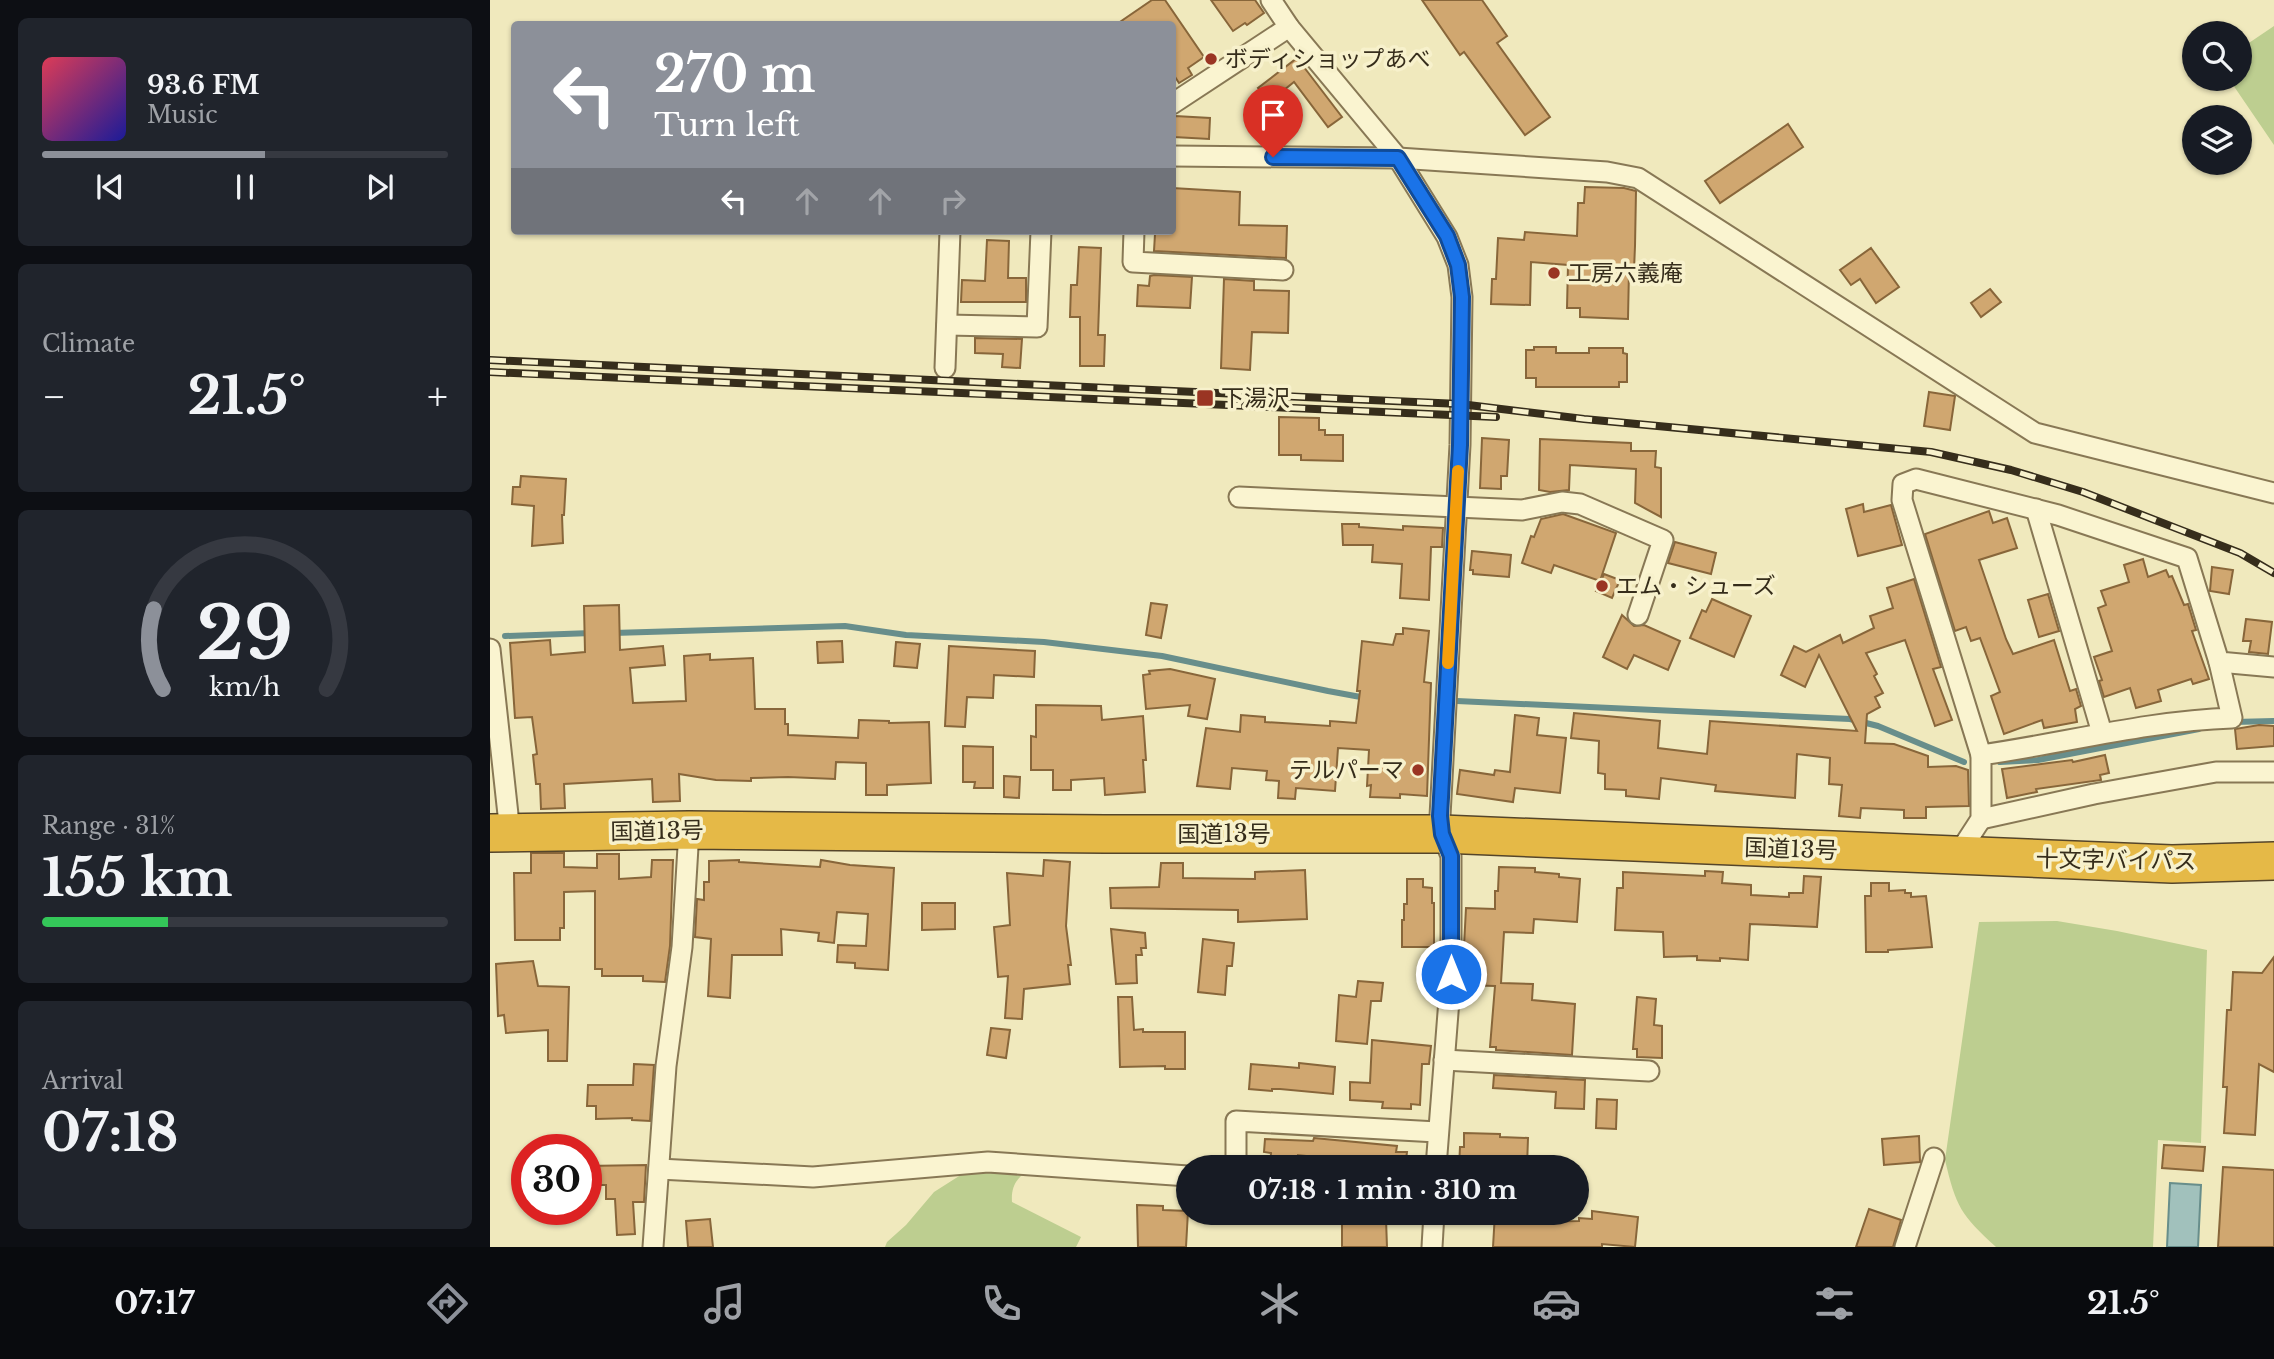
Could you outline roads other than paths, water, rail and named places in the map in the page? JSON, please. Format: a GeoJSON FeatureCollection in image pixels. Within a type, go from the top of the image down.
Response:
{"type":"FeatureCollection","features":[{"type":"Feature","properties":{"kind":"highway","name":"国道13号"},"geometry":{"type":"LineString","coordinates":[[500,833],[689,830],[1442,834],[1957,856]]}},
{"type":"Feature","properties":{"kind":"highway","name":"十文字バイパス"},"geometry":{"type":"LineString","coordinates":[[1957,856],[2172,863],[2274,861]]}},
{"type":"Feature","properties":{"kind":"street"},"geometry":{"type":"LineString","coordinates":[[1271,0],[1289,27],[1398,158],[1447,236],[1458,265],[1462,297],[1460,445],[1440,816],[1442,834],[1451,856],[1451,974],[1436,1155]]}},
{"type":"Feature","properties":{"kind":"street"},"geometry":{"type":"LineString","coordinates":[[1176,101],[1289,27]]}},
{"type":"Feature","properties":{"kind":"street"},"geometry":{"type":"LineString","coordinates":[[1176,156],[1398,158],[1607,172],[1638,178],[2035,433],[2274,493]]}},
{"type":"Feature","properties":{"kind":"street"},"geometry":{"type":"LineString","coordinates":[[945,368],[950,235]]}},
{"type":"Feature","properties":{"kind":"street"},"geometry":{"type":"LineString","coordinates":[[947,325],[1037,327],[1041,235]]}},
{"type":"Feature","properties":{"kind":"street"},"geometry":{"type":"LineString","coordinates":[[1134,235],[1133,262],[1283,270]]}},
{"type":"Feature","properties":{"kind":"street"},"geometry":{"type":"LineString","coordinates":[[1957,856],[1981,820],[1982,755],[1902,500],[1903,484],[1916,479],[2036,509],[2187,558],[2219,662],[2232,718],[2193,719],[1982,755]]}},
{"type":"Feature","properties":{"kind":"street"},"geometry":{"type":"LineString","coordinates":[[1239,496],[1522,510],[1562,502],[1580,503],[1663,540],[1638,615]]}},
{"type":"Feature","properties":{"kind":"street"},"geometry":{"type":"LineString","coordinates":[[2036,509],[2102,733]]}},
{"type":"Feature","properties":{"kind":"street"},"geometry":{"type":"LineString","coordinates":[[490,649],[500,833]]}},
{"type":"Feature","properties":{"kind":"street"},"geometry":{"type":"LineString","coordinates":[[2219,662],[2274,667]]}},
{"type":"Feature","properties":{"kind":"street"},"geometry":{"type":"LineString","coordinates":[[1981,820],[2094,794],[2216,772],[2274,772]]}},
{"type":"Feature","properties":{"kind":"street"},"geometry":{"type":"LineString","coordinates":[[653,1247],[666,1066],[682,947],[689,830]]}},
{"type":"Feature","properties":{"kind":"street"},"geometry":{"type":"LineString","coordinates":[[1444,1060],[1650,1071]]}},
{"type":"Feature","properties":{"kind":"street"},"geometry":{"type":"LineString","coordinates":[[1236,1155],[1236,1121],[1437,1132]]}},
{"type":"Feature","properties":{"kind":"street"},"geometry":{"type":"LineString","coordinates":[[1905,1247],[1934,1158]]}},
{"type":"Feature","properties":{"kind":"street"},"geometry":{"type":"LineString","coordinates":[[659,1169],[813,1177],[988,1162],[1176,1175]]}},
{"type":"Feature","properties":{"kind":"street"},"geometry":{"type":"LineString","coordinates":[[1432,1247],[1433,1225]]}},
{"type":"Feature","properties":{"kind":"water"},"geometry":{"type":"Polygon","coordinates":[[[2170,1183],[2201,1185],[2198,1247],[2167,1247],[2170,1183]]]}},
{"type":"Feature","properties":{"kind":"waterway"},"geometry":{"type":"LineString","coordinates":[[613,633],[845,626],[906,635],[1044,642],[1162,656],[1366,698]]}},
{"type":"Feature","properties":{"kind":"waterway"},"geometry":{"type":"LineString","coordinates":[[505,636],[592,633]]}},
{"type":"Feature","properties":{"kind":"waterway"},"geometry":{"type":"LineString","coordinates":[[1457,701],[1850,719],[1878,726],[1964,762]]}},
{"type":"Feature","properties":{"kind":"waterway"},"geometry":{"type":"LineString","coordinates":[[2234,722],[2274,721]]}},
{"type":"Feature","properties":{"kind":"waterway"},"geometry":{"type":"LineString","coordinates":[[2000,762],[2038,760],[2199,729]]}},
{"type":"Feature","properties":{"kind":"railway"},"geometry":{"type":"LineString","coordinates":[[490,360],[1460,404],[1584,419],[1931,452],[2011,470],[2083,492],[2240,553],[2274,573]]}},
{"type":"Feature","properties":{"kind":"railway"},"geometry":{"type":"LineString","coordinates":[[490,372],[1496,417]]}},
{"type":"Feature","properties":{"kind":"place","name":"ボディショップあべ"},"geometry":{"type":"Point","coordinates":[1211,59]}},
{"type":"Feature","properties":{"kind":"place","name":"工房六義庵"},"geometry":{"type":"Point","coordinates":[1554,273]}},
{"type":"Feature","properties":{"kind":"place","name":"下湯沢"},"geometry":{"type":"Point","coordinates":[1205,398]}},
{"type":"Feature","properties":{"kind":"place","name":"エム・シューズ"},"geometry":{"type":"Point","coordinates":[1602,586]}},
{"type":"Feature","properties":{"kind":"place","name":"テルパーマ"},"geometry":{"type":"Point","coordinates":[1418,770]}}]}
